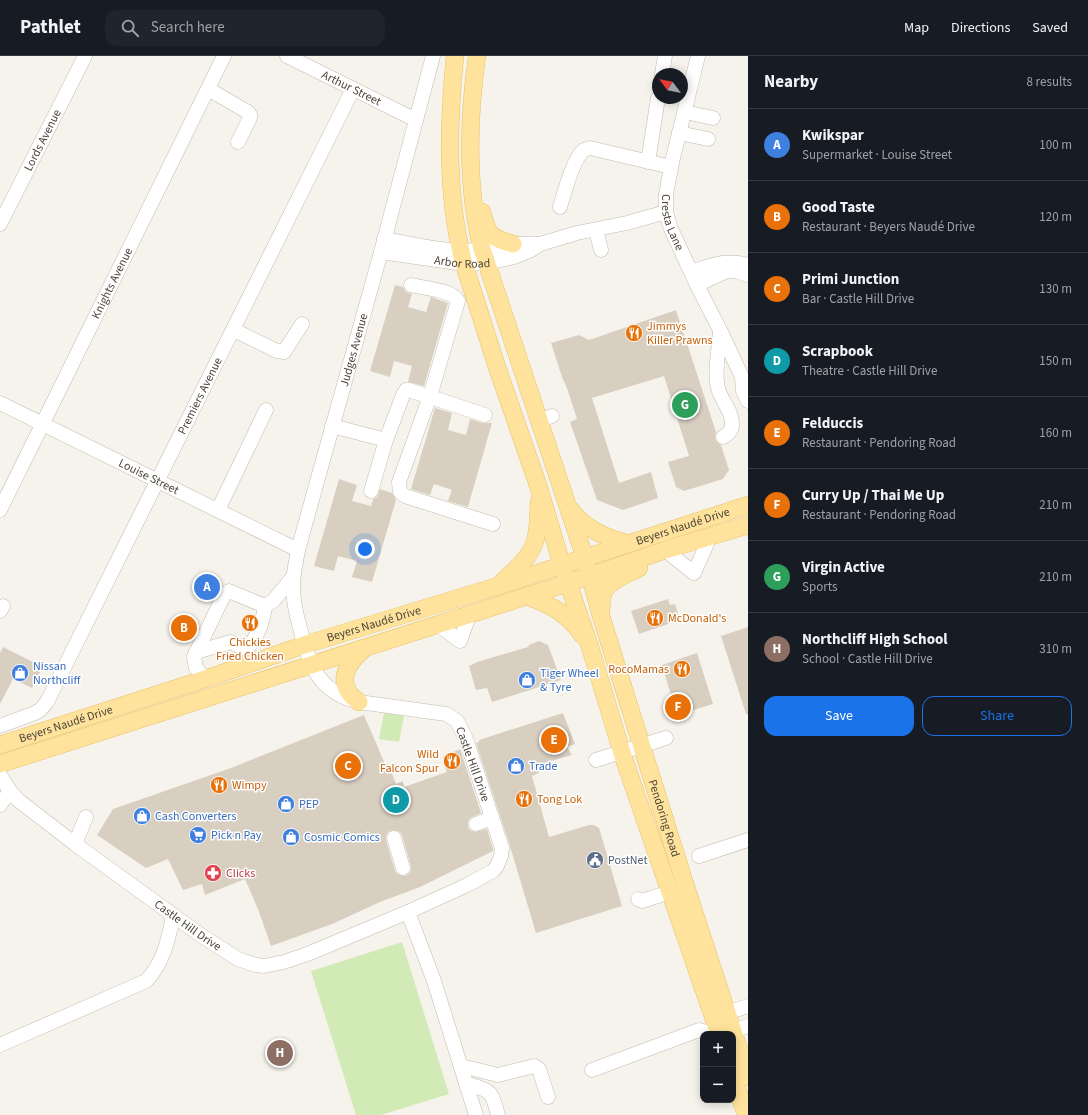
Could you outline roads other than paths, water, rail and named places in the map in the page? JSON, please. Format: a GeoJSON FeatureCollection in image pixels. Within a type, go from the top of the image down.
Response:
{"type":"FeatureCollection","features":[{"type":"Feature","properties":{"kind":"main road"},"geometry":{"type":"LineString","coordinates":[[454,56],[449,134],[453,202],[462,257],[497,367],[539,488],[562,565]]}},
{"type":"Feature","properties":{"kind":"main road"},"geometry":{"type":"LineString","coordinates":[[477,56],[471,114],[471,182],[478,232],[485,256],[545,418],[566,504],[584,558]]}},
{"type":"Feature","properties":{"kind":"main road"},"geometry":{"type":"LineString","coordinates":[[471,182],[486,226],[491,234],[499,240],[513,244]]}},
{"type":"Feature","properties":{"kind":"main road"},"geometry":{"type":"LineString","coordinates":[[498,586],[524,561],[533,546],[537,532],[539,488]]}},
{"type":"Feature","properties":{"kind":"main road"},"geometry":{"type":"LineString","coordinates":[[566,504],[576,517],[591,530],[606,537],[629,544]]}},
{"type":"Feature","properties":{"kind":"main road","name":"Beyers Naudé Drive"},"geometry":{"type":"LineString","coordinates":[[0,745],[205,679],[304,645],[498,586],[748,505]]}},
{"type":"Feature","properties":{"kind":"main road","name":"Beyers Naudé Drive"},"geometry":{"type":"LineString","coordinates":[[0,764],[590,576],[662,551],[748,525]]}},
{"type":"Feature","properties":{"kind":"main road"},"geometry":{"type":"LineString","coordinates":[[601,616],[603,593],[607,586],[642,567],[662,551]]}},
{"type":"Feature","properties":{"kind":"main road","name":"Pendoring Road"},"geometry":{"type":"LineString","coordinates":[[584,558],[725,1027]]}},
{"type":"Feature","properties":{"kind":"main road","name":"Pendoring Road"},"geometry":{"type":"LineString","coordinates":[[562,565],[590,647],[622,751],[670,892],[725,1027],[748,1078]]}},
{"type":"Feature","properties":{"kind":"main road"},"geometry":{"type":"LineString","coordinates":[[526,596],[543,602],[560,611],[578,628],[590,647]]}},
{"type":"Feature","properties":{"kind":"main road"},"geometry":{"type":"LineString","coordinates":[[359,702],[348,691],[344,679],[348,666],[354,657],[367,646]]}},
{"type":"Feature","properties":{"kind":"main road"},"geometry":{"type":"LineString","coordinates":[[736,1086],[746,1115]]}},
{"type":"Feature","properties":{"kind":"street","name":"Lords Avenue"},"geometry":{"type":"LineString","coordinates":[[0,224],[85,56]]}},
{"type":"Feature","properties":{"kind":"street","name":"Knights Avenue"},"geometry":{"type":"LineString","coordinates":[[0,510],[224,56]]}},
{"type":"Feature","properties":{"kind":"street","name":"Arthur Street"},"geometry":{"type":"LineString","coordinates":[[287,56],[416,120]]}},
{"type":"Feature","properties":{"kind":"street","name":"Judges Avenue"},"geometry":{"type":"LineString","coordinates":[[304,645],[293,598],[293,577],[298,550],[382,246],[432,56]]}},
{"type":"Feature","properties":{"kind":"street"},"geometry":{"type":"LineString","coordinates":[[663,68],[665,56]]}},
{"type":"Feature","properties":{"kind":"street","name":"Cresta Lane"},"geometry":{"type":"LineString","coordinates":[[698,56],[671,167],[666,194],[666,212],[671,229],[697,286],[742,376],[743,391],[748,401]]}},
{"type":"Feature","properties":{"kind":"street"},"geometry":{"type":"LineString","coordinates":[[208,89],[248,112],[250,115],[250,118],[238,142]]}},
{"type":"Feature","properties":{"kind":"street","name":"Premiers Avenue"},"geometry":{"type":"LineString","coordinates":[[0,726],[35,713],[47,702],[353,89]]}},
{"type":"Feature","properties":{"kind":"street"},"geometry":{"type":"LineString","coordinates":[[648,162],[657,104]]}},
{"type":"Feature","properties":{"kind":"street"},"geometry":{"type":"LineString","coordinates":[[685,112],[713,118]]}},
{"type":"Feature","properties":{"kind":"street"},"geometry":{"type":"LineString","coordinates":[[679,133],[708,139]]}},
{"type":"Feature","properties":{"kind":"street"},"geometry":{"type":"LineString","coordinates":[[560,207],[568,177],[576,161],[584,150],[590,148],[671,167]]}},
{"type":"Feature","properties":{"kind":"street","name":"Arbor Road"},"geometry":{"type":"LineString","coordinates":[[382,246],[462,257],[514,257],[540,244],[577,233],[596,230],[666,212]]}},
{"type":"Feature","properties":{"kind":"street"},"geometry":{"type":"LineString","coordinates":[[596,230],[601,250]]}},
{"type":"Feature","properties":{"kind":"street","name":"Arbor Road"},"geometry":{"type":"LineString","coordinates":[[485,256],[513,244],[540,244]]}},
{"type":"Feature","properties":{"kind":"street"},"geometry":{"type":"LineString","coordinates":[[691,272],[726,262],[737,262],[748,265]]}},
{"type":"Feature","properties":{"kind":"street"},"geometry":{"type":"LineString","coordinates":[[697,286],[728,271],[736,271],[748,276]]}},
{"type":"Feature","properties":{"kind":"street"},"geometry":{"type":"LineString","coordinates":[[411,285],[449,294],[456,297],[458,301],[430,396],[399,482],[400,492],[404,496],[493,524]]}},
{"type":"Feature","properties":{"kind":"street"},"geometry":{"type":"LineString","coordinates":[[234,330],[277,351],[284,352],[302,324]]}},
{"type":"Feature","properties":{"kind":"street"},"geometry":{"type":"LineString","coordinates":[[720,332],[717,373],[718,389],[731,416],[732,425],[730,432],[723,437]]}},
{"type":"Feature","properties":{"kind":"street"},"geometry":{"type":"LineString","coordinates":[[718,389],[724,378],[742,376]]}},
{"type":"Feature","properties":{"kind":"street"},"geometry":{"type":"LineString","coordinates":[[371,491],[386,440],[406,390],[430,396],[485,415]]}},
{"type":"Feature","properties":{"kind":"street","name":"Louise Street"},"geometry":{"type":"LineString","coordinates":[[0,403],[298,550]]}},
{"type":"Feature","properties":{"kind":"street"},"geometry":{"type":"LineString","coordinates":[[218,510],[266,410]]}},
{"type":"Feature","properties":{"kind":"street"},"geometry":{"type":"LineString","coordinates":[[332,426],[386,440]]}},
{"type":"Feature","properties":{"kind":"street"},"geometry":{"type":"LineString","coordinates":[[662,551],[694,574],[710,537]]}},
{"type":"Feature","properties":{"kind":"street"},"geometry":{"type":"LineString","coordinates":[[196,652],[231,642],[246,649],[249,647],[262,624],[269,604],[293,577]]}},
{"type":"Feature","properties":{"kind":"street"},"geometry":{"type":"LineString","coordinates":[[205,679],[195,666],[194,660],[196,652],[222,598],[226,593],[232,592],[269,604],[295,610]]}},
{"type":"Feature","properties":{"kind":"street"},"geometry":{"type":"LineString","coordinates":[[437,624],[460,641],[470,613]]}},
{"type":"Feature","properties":{"kind":"street","name":"Castle Hill Drive"},"geometry":{"type":"LineString","coordinates":[[0,775],[10,792],[18,800],[75,844],[202,936],[238,959],[256,965],[264,966],[284,962],[310,953],[408,912],[493,871],[501,856],[502,848],[466,739],[455,719],[446,714],[347,700],[335,694],[325,685],[310,664],[304,645]]}},
{"type":"Feature","properties":{"kind":"street"},"geometry":{"type":"LineString","coordinates":[[596,760],[666,738]]}},
{"type":"Feature","properties":{"kind":"street"},"geometry":{"type":"LineString","coordinates":[[0,805],[10,792]]}},
{"type":"Feature","properties":{"kind":"street"},"geometry":{"type":"LineString","coordinates":[[75,844],[86,817]]}},
{"type":"Feature","properties":{"kind":"street"},"geometry":{"type":"LineString","coordinates":[[476,824],[492,818]]}},
{"type":"Feature","properties":{"kind":"street"},"geometry":{"type":"LineString","coordinates":[[394,838],[403,868]]}},
{"type":"Feature","properties":{"kind":"street"},"geometry":{"type":"LineString","coordinates":[[699,856],[748,840]]}},
{"type":"Feature","properties":{"kind":"street"},"geometry":{"type":"LineString","coordinates":[[638,899],[642,901],[670,892]]}},
{"type":"Feature","properties":{"kind":"street"},"geometry":{"type":"LineString","coordinates":[[408,912],[434,981],[476,1115]]}},
{"type":"Feature","properties":{"kind":"street"},"geometry":{"type":"LineString","coordinates":[[0,1045],[146,981],[154,973],[169,939],[173,916]]}},
{"type":"Feature","properties":{"kind":"street"},"geometry":{"type":"LineString","coordinates":[[592,1070],[699,1030],[725,1027],[748,1006]]}},
{"type":"Feature","properties":{"kind":"street"},"geometry":{"type":"LineString","coordinates":[[461,1066],[498,1075],[534,1066],[537,1067],[548,1097]]}},
{"type":"Feature","properties":{"kind":"street"},"geometry":{"type":"LineString","coordinates":[[466,1083],[488,1091],[492,1094],[498,1115]]}},
{"type":"Feature","properties":{"kind":"place","name":"Jimmys Killer Prawns"},"geometry":{"type":"Point","coordinates":[634,333]}},
{"type":"Feature","properties":{"kind":"place","name":"Virgin Active"},"geometry":{"type":"Point","coordinates":[685,405]}},
{"type":"Feature","properties":{"kind":"place","name":"Kwikspar"},"geometry":{"type":"Point","coordinates":[207,587]}},
{"type":"Feature","properties":{"kind":"place","name":"McDonald's"},"geometry":{"type":"Point","coordinates":[655,618]}},
{"type":"Feature","properties":{"kind":"place","name":"Chickies Fried Chicken"},"geometry":{"type":"Point","coordinates":[250,623]}},
{"type":"Feature","properties":{"kind":"place","name":"Good Taste"},"geometry":{"type":"Point","coordinates":[184,628]}},
{"type":"Feature","properties":{"kind":"place","name":"RocoMamas"},"geometry":{"type":"Point","coordinates":[682,669]}},
{"type":"Feature","properties":{"kind":"place","name":"Nissan Northcliff"},"geometry":{"type":"Point","coordinates":[20,673]}},
{"type":"Feature","properties":{"kind":"place","name":"Tiger Wheel & Tyre"},"geometry":{"type":"Point","coordinates":[527,680]}},
{"type":"Feature","properties":{"kind":"place","name":"Curry Up / Thai Me Up"},"geometry":{"type":"Point","coordinates":[678,707]}},
{"type":"Feature","properties":{"kind":"place","name":"Felduccis"},"geometry":{"type":"Point","coordinates":[554,740]}},
{"type":"Feature","properties":{"kind":"place","name":"Wild Falcon Spur"},"geometry":{"type":"Point","coordinates":[452,761]}},
{"type":"Feature","properties":{"kind":"place","name":"Primi Junction"},"geometry":{"type":"Point","coordinates":[348,766]}},
{"type":"Feature","properties":{"kind":"place","name":"Trade"},"geometry":{"type":"Point","coordinates":[516,766]}},
{"type":"Feature","properties":{"kind":"place","name":"Wimpy"},"geometry":{"type":"Point","coordinates":[219,785]}},
{"type":"Feature","properties":{"kind":"place","name":"Tong Lok"},"geometry":{"type":"Point","coordinates":[524,799]}},
{"type":"Feature","properties":{"kind":"place","name":"Scrapbook"},"geometry":{"type":"Point","coordinates":[396,800]}},
{"type":"Feature","properties":{"kind":"place","name":"PEP"},"geometry":{"type":"Point","coordinates":[286,804]}},
{"type":"Feature","properties":{"kind":"place","name":"Cash Converters"},"geometry":{"type":"Point","coordinates":[142,816]}},
{"type":"Feature","properties":{"kind":"place","name":"Pick n Pay"},"geometry":{"type":"Point","coordinates":[198,835]}},
{"type":"Feature","properties":{"kind":"place","name":"Cosmic Comics"},"geometry":{"type":"Point","coordinates":[291,837]}},
{"type":"Feature","properties":{"kind":"place","name":"PostNet"},"geometry":{"type":"Point","coordinates":[595,860]}},
{"type":"Feature","properties":{"kind":"place","name":"Clicks"},"geometry":{"type":"Point","coordinates":[213,873]}},
{"type":"Feature","properties":{"kind":"place","name":"Northcliff High School"},"geometry":{"type":"Point","coordinates":[280,1053]}}]}
